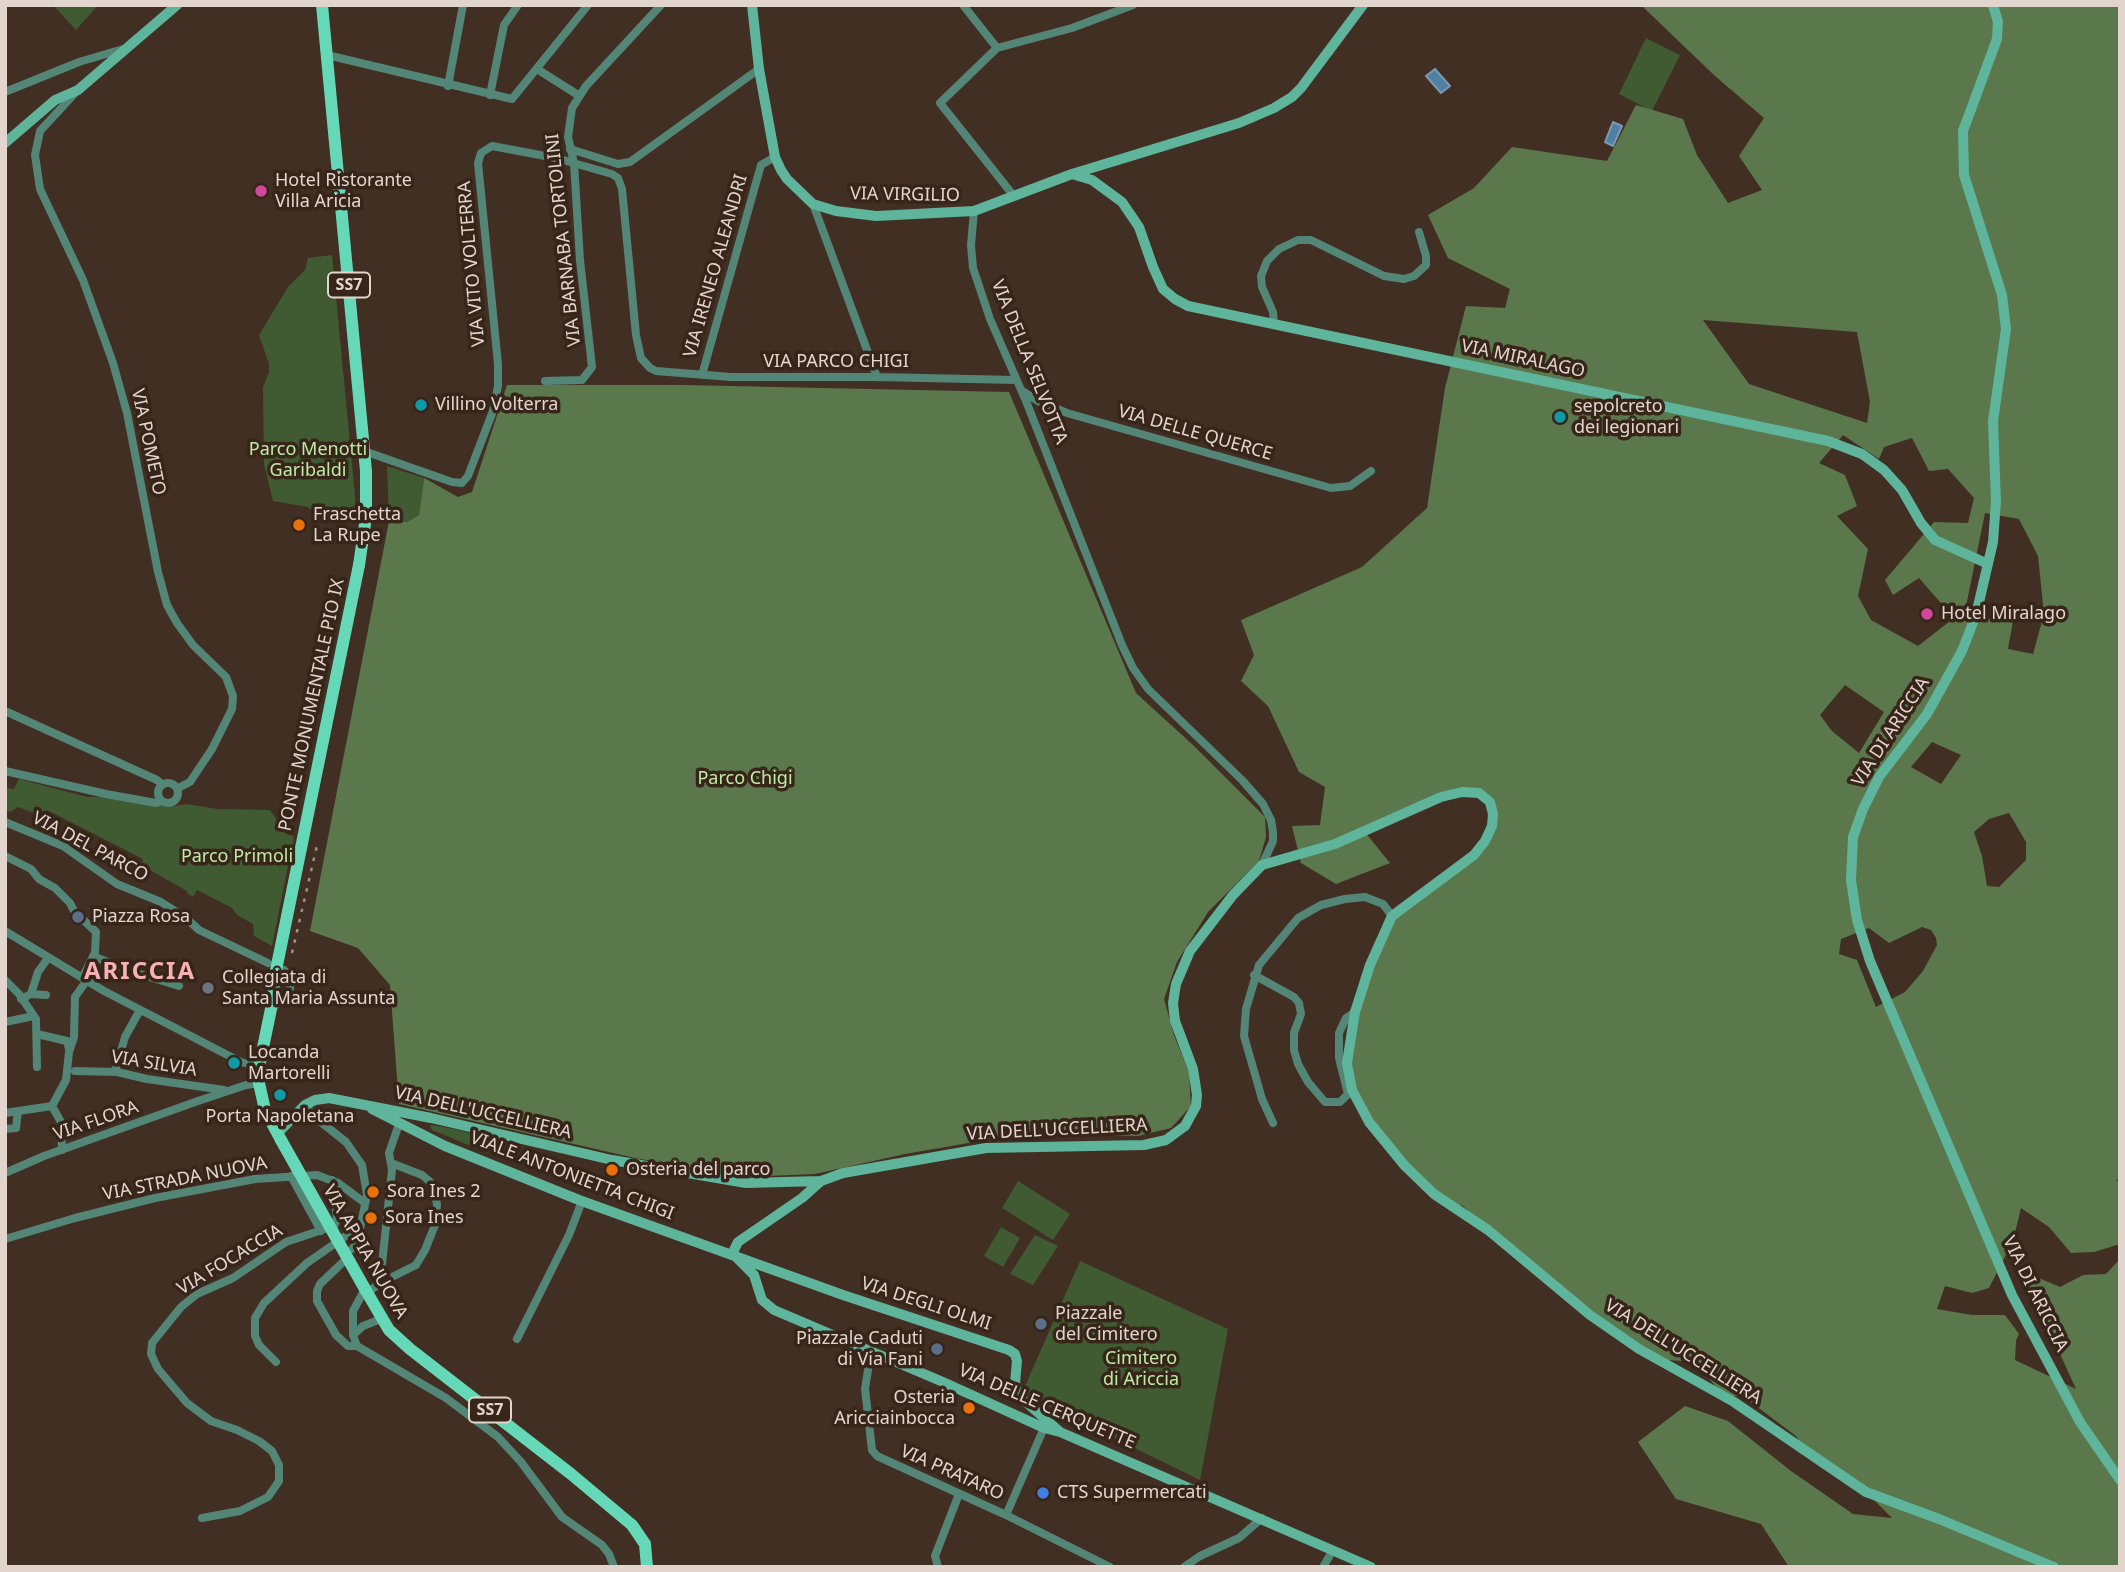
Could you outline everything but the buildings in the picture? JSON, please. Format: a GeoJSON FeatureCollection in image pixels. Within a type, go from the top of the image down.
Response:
{"type":"FeatureCollection","features":[{"type":"Feature","properties":{"kind":"main road","name":"SS7"},"geometry":{"type":"LineString","coordinates":[[322,5],[364,451]]}},
{"type":"Feature","properties":{"kind":"main road","name":"PONTE MONUMENTALE PIO IX"},"geometry":{"type":"LineString","coordinates":[[276,969],[359,565],[367,502],[364,451]]}},
{"type":"Feature","properties":{"kind":"main road","name":"VIA APPIA NUOVA"},"geometry":{"type":"LineString","coordinates":[[276,969],[259,1068],[259,1083],[265,1110],[381,1319],[410,1349],[572,1474],[632,1525],[645,1544],[647,1567]]}},
{"type":"Feature","properties":{"kind":"street"},"geometry":{"type":"LineString","coordinates":[[5,143],[55,100],[78,90],[177,5]]}},
{"type":"Feature","properties":{"kind":"street"},"geometry":{"type":"LineString","coordinates":[[448,86],[463,5]]}},
{"type":"Feature","properties":{"kind":"street"},"geometry":{"type":"LineString","coordinates":[[490,95],[504,25],[518,5]]}},
{"type":"Feature","properties":{"kind":"street"},"geometry":{"type":"LineString","coordinates":[[327,55],[448,86],[512,99],[588,5]]}},
{"type":"Feature","properties":{"kind":"street","name":"VIA BARNABA TORTOLINI"},"geometry":{"type":"LineString","coordinates":[[545,381],[582,380],[592,367],[569,119],[579,95],[661,5]]}},
{"type":"Feature","properties":{"kind":"street"},"geometry":{"type":"LineString","coordinates":[[752,5],[759,69],[775,157],[787,179],[813,204],[877,377]]}},
{"type":"Feature","properties":{"kind":"street"},"geometry":{"type":"LineString","coordinates":[[963,5],[997,48]]}},
{"type":"Feature","properties":{"kind":"street"},"geometry":{"type":"LineString","coordinates":[[1013,195],[940,103],[997,48],[1072,28],[1133,5]]}},
{"type":"Feature","properties":{"kind":"street"},"geometry":{"type":"LineString","coordinates":[[974,211],[1072,174],[1239,123],[1273,108],[1301,88],[1363,5]]}},
{"type":"Feature","properties":{"kind":"street","name":"VIA DI ARICCIA"},"geometry":{"type":"LineString","coordinates":[[1993,5],[1998,22],[1997,39],[1963,131],[1964,175],[2002,295],[2006,329],[1993,421],[1995,524],[1976,615],[1962,651],[1927,715],[1879,777],[1858,822],[1851,859],[1855,911],[1870,961],[2012,1295],[2080,1422],[2120,1480]]}},
{"type":"Feature","properties":{"kind":"street"},"geometry":{"type":"LineString","coordinates":[[5,92],[79,62],[129,48]]}},
{"type":"Feature","properties":{"kind":"street"},"geometry":{"type":"LineString","coordinates":[[537,69],[579,95]]}},
{"type":"Feature","properties":{"kind":"street"},"geometry":{"type":"LineString","coordinates":[[570,149],[618,164],[630,162],[759,69]]}},
{"type":"Feature","properties":{"kind":"street","name":"VIA POMETO"},"geometry":{"type":"LineString","coordinates":[[78,90],[40,131],[35,155],[38,183],[83,280],[113,363],[127,413],[167,605],[188,638],[226,677],[233,696],[232,709],[212,749],[190,782],[178,789]]}},
{"type":"Feature","properties":{"kind":"street","name":"VIA VITO VOLTERRA"},"geometry":{"type":"LineString","coordinates":[[364,451],[452,482],[465,481],[491,416],[498,382],[479,157],[485,149],[497,146],[574,163],[612,174],[621,183],[637,344],[646,366],[656,371]]}},
{"type":"Feature","properties":{"kind":"street","name":"VIA IRENEO ALEANDRI"},"geometry":{"type":"LineString","coordinates":[[702,375],[761,165],[775,157]]}},
{"type":"Feature","properties":{"kind":"street","name":"VIA MIRALAGO"},"geometry":{"type":"LineString","coordinates":[[1072,174],[1102,186],[1130,211],[1143,234],[1159,281],[1170,296],[1196,309],[1828,441],[1862,454],[1885,470],[1902,490],[1921,523],[1935,540],[1988,564]]}},
{"type":"Feature","properties":{"kind":"street","name":"VIA VIRGILIO"},"geometry":{"type":"LineString","coordinates":[[813,204],[836,211],[876,216],[964,214],[974,211]]}},
{"type":"Feature","properties":{"kind":"street","name":"VIA DELLA SELVOTTA"},"geometry":{"type":"LineString","coordinates":[[974,211],[971,245],[973,268],[990,319],[1133,668],[1161,704],[1242,780],[1267,810],[1273,841],[1262,865]]}},
{"type":"Feature","properties":{"kind":"street"},"geometry":{"type":"LineString","coordinates":[[1274,325],[1272,306],[1262,287],[1261,276],[1267,261],[1279,249],[1298,240],[1308,239],[1384,276],[1404,279],[1414,276],[1426,265],[1419,232]]}},
{"type":"Feature","properties":{"kind":"street","name":"VIA PARCO CHIGI"},"geometry":{"type":"LineString","coordinates":[[656,371],[732,377],[1016,380]]}},
{"type":"Feature","properties":{"kind":"street","name":"VIA DELLE QUERCE"},"geometry":{"type":"LineString","coordinates":[[1016,380],[1024,395],[1067,413],[1331,488],[1350,486],[1371,471]]}},
{"type":"Feature","properties":{"kind":"street"},"geometry":{"type":"LineString","coordinates":[[5,712],[162,784]]}},
{"type":"Feature","properties":{"kind":"street"},"geometry":{"type":"LineString","coordinates":[[5,771],[106,794],[156,803],[161,800]]}},
{"type":"Feature","properties":{"kind":"street"},"geometry":{"type":"LineString","coordinates":[[171,783],[178,789],[175,801],[169,803],[161,800],[158,792],[162,784],[171,783]]}},
{"type":"Feature","properties":{"kind":"street","name":"VIA DELL'UCCELLIERA"},"geometry":{"type":"LineString","coordinates":[[304,1105],[329,1098],[677,1173],[746,1183],[821,1181],[843,1173],[986,1148],[1144,1145],[1166,1140],[1175,1135],[1191,1117],[1197,1095],[1195,1077],[1179,1037],[1173,997],[1179,974],[1190,951],[1215,916],[1262,865],[1335,844],[1441,797],[1462,792],[1476,793],[1485,796],[1492,805],[1493,822],[1489,834],[1478,851],[1392,916],[1370,965],[1355,1012],[1347,1063],[1355,1099],[1369,1122],[1396,1156],[1434,1194],[1498,1238],[1590,1315],[1655,1359],[1734,1402],[1857,1487],[2054,1567]]}},
{"type":"Feature","properties":{"kind":"street","name":"VIA DEL PARCO"},"geometry":{"type":"LineString","coordinates":[[5,822],[63,846],[117,884],[161,902],[199,930],[276,969]]}},
{"type":"Feature","properties":{"kind":"street"},"geometry":{"type":"LineString","coordinates":[[5,856],[31,869],[38,879],[55,888],[74,911],[95,930],[97,942],[93,956],[75,997],[75,1026],[66,1080],[52,1106]]}},
{"type":"Feature","properties":{"kind":"street"},"geometry":{"type":"LineString","coordinates":[[1273,1123],[1248,1056],[1244,1036],[1244,1017],[1255,975],[1265,956],[1298,918],[1321,905],[1365,897],[1383,904],[1392,916]]}},
{"type":"Feature","properties":{"kind":"street"},"geometry":{"type":"LineString","coordinates":[[5,930],[48,958],[140,1010],[241,1062],[259,1068]]}},
{"type":"Feature","properties":{"kind":"street"},"geometry":{"type":"LineString","coordinates":[[93,956],[179,986]]}},
{"type":"Feature","properties":{"kind":"street"},"geometry":{"type":"LineString","coordinates":[[31,993],[38,972],[48,958]]}},
{"type":"Feature","properties":{"kind":"street"},"geometry":{"type":"LineString","coordinates":[[1255,975],[1294,997],[1299,1003],[1301,1014],[1294,1033],[1294,1051],[1308,1082],[1325,1102],[1340,1102],[1348,1094],[1339,1058],[1339,1033],[1346,1018],[1355,1012]]}},
{"type":"Feature","properties":{"kind":"street"},"geometry":{"type":"LineString","coordinates":[[5,980],[34,1016],[37,1067]]}},
{"type":"Feature","properties":{"kind":"street"},"geometry":{"type":"LineString","coordinates":[[21,999],[31,993],[46,995]]}},
{"type":"Feature","properties":{"kind":"street"},"geometry":{"type":"LineString","coordinates":[[114,1072],[125,1037],[140,1010]]}},
{"type":"Feature","properties":{"kind":"street"},"geometry":{"type":"LineString","coordinates":[[5,1022],[34,1016]]}},
{"type":"Feature","properties":{"kind":"street"},"geometry":{"type":"LineString","coordinates":[[37,1034],[67,1041],[69,1052]]}},
{"type":"Feature","properties":{"kind":"street","name":"VIA SILVIA"},"geometry":{"type":"LineString","coordinates":[[75,1071],[114,1072],[229,1090]]}},
{"type":"Feature","properties":{"kind":"street"},"geometry":{"type":"LineString","coordinates":[[229,1090],[259,1083]]}},
{"type":"Feature","properties":{"kind":"street","name":"VIA FLORA"},"geometry":{"type":"LineString","coordinates":[[5,1173],[229,1090]]}},
{"type":"Feature","properties":{"kind":"street"},"geometry":{"type":"LineString","coordinates":[[279,1137],[304,1105],[355,1153],[366,1182],[365,1203],[352,1249]]}},
{"type":"Feature","properties":{"kind":"street","name":"VIALE ANTONIETTA CHIGI"},"geometry":{"type":"LineString","coordinates":[[364,1105],[427,1138],[582,1201],[732,1254]]}},
{"type":"Feature","properties":{"kind":"street"},"geometry":{"type":"LineString","coordinates":[[5,1113],[52,1106]]}},
{"type":"Feature","properties":{"kind":"street"},"geometry":{"type":"LineString","coordinates":[[52,1106],[61,1122],[62,1150]]}},
{"type":"Feature","properties":{"kind":"street"},"geometry":{"type":"LineString","coordinates":[[5,1129],[16,1128],[19,1111]]}},
{"type":"Feature","properties":{"kind":"street"},"geometry":{"type":"LineString","coordinates":[[427,1138],[422,1130],[423,1123],[431,1118]]}},
{"type":"Feature","properties":{"kind":"street"},"geometry":{"type":"LineString","coordinates":[[380,1283],[391,1163],[389,1153],[399,1124]]}},
{"type":"Feature","properties":{"kind":"street"},"geometry":{"type":"LineString","coordinates":[[357,1346],[353,1335],[353,1311],[366,1291],[409,1270],[422,1256],[435,1225],[437,1190],[434,1185],[422,1175],[391,1163]]}},
{"type":"Feature","properties":{"kind":"street","name":"VIA STRADA NUOVA"},"geometry":{"type":"LineString","coordinates":[[5,1239],[155,1198],[255,1179],[317,1175],[332,1180],[365,1203]]}},
{"type":"Feature","properties":{"kind":"street"},"geometry":{"type":"LineString","coordinates":[[291,1176],[321,1231],[334,1226],[337,1221],[332,1180]]}},
{"type":"Feature","properties":{"kind":"street"},"geometry":{"type":"LineString","coordinates":[[732,1254],[738,1242],[802,1198],[821,1181]]}},
{"type":"Feature","properties":{"kind":"street"},"geometry":{"type":"LineString","coordinates":[[517,1339],[569,1235],[582,1201]]}},
{"type":"Feature","properties":{"kind":"street"},"geometry":{"type":"LineString","coordinates":[[276,1362],[259,1345],[255,1336],[255,1318],[264,1303],[307,1263],[360,1226]]}},
{"type":"Feature","properties":{"kind":"street","name":"VIA FOCACCIA"},"geometry":{"type":"LineString","coordinates":[[202,1518],[240,1511],[268,1497],[281,1477],[279,1465],[272,1451],[259,1441],[207,1419],[187,1403],[158,1369],[152,1357],[152,1343],[181,1307],[197,1294],[233,1278],[286,1242],[321,1231]]}},
{"type":"Feature","properties":{"kind":"street","name":"VIA DELLE CERQUETTE"},"geometry":{"type":"LineString","coordinates":[[732,1254],[754,1275],[762,1300],[774,1310],[1371,1567]]}},
{"type":"Feature","properties":{"kind":"street","name":"VIA DEGLI OLMI"},"geometry":{"type":"LineString","coordinates":[[732,1254],[843,1295],[1012,1351],[1017,1361],[1017,1394],[1060,1432]]}},
{"type":"Feature","properties":{"kind":"street"},"geometry":{"type":"LineString","coordinates":[[342,1263],[320,1284],[317,1291],[317,1301],[336,1335],[348,1346],[357,1346],[428,1386],[491,1431],[522,1462],[562,1517],[602,1545],[614,1567]]}},
{"type":"Feature","properties":{"kind":"street"},"geometry":{"type":"LineString","coordinates":[[353,1335],[367,1323],[381,1319]]}},
{"type":"Feature","properties":{"kind":"street","name":"VIA PRATARO"},"geometry":{"type":"LineString","coordinates":[[871,1351],[865,1389],[872,1450],[877,1456],[1111,1567]]}},
{"type":"Feature","properties":{"kind":"street"},"geometry":{"type":"LineString","coordinates":[[1006,1515],[1044,1428]]}},
{"type":"Feature","properties":{"kind":"street"},"geometry":{"type":"LineString","coordinates":[[938,1567],[935,1556],[959,1494]]}},
{"type":"Feature","properties":{"kind":"street"},"geometry":{"type":"LineString","coordinates":[[1184,1567],[1200,1556],[1234,1541],[1262,1518]]}},
{"type":"Feature","properties":{"kind":"street"},"geometry":{"type":"LineString","coordinates":[[1323,1567],[1333,1550]]}},
{"type":"Feature","properties":{"kind":"green space"},"geometry":{"type":"Polygon","coordinates":[[[53,5],[98,5],[76,30],[53,5]]]}},
{"type":"Feature","properties":{"kind":"green space"},"geometry":{"type":"Polygon","coordinates":[[[1641,5],[2120,5],[2120,1179],[2116,1180],[2120,1183],[2120,1244],[2094,1252],[2071,1253],[2049,1227],[2021,1208],[2013,1241],[1989,1288],[1972,1293],[1945,1286],[1937,1309],[1972,1315],[2005,1315],[2019,1334],[2015,1360],[2076,1389],[2022,1271],[2060,1287],[2083,1275],[2106,1274],[2120,1259],[2120,1567],[1789,1567],[1761,1524],[1676,1499],[1638,1442],[1685,1406],[1728,1421],[1791,1471],[1853,1514],[1892,1518],[1854,1480],[1810,1456],[1796,1436],[1744,1397],[1723,1395],[1695,1362],[1655,1359],[1488,1230],[1463,1206],[1440,1200],[1359,1107],[1349,1044],[1387,924],[1485,841],[1492,805],[1467,792],[1364,831],[1390,863],[1336,884],[1301,863],[1292,826],[1320,825],[1325,787],[1299,772],[1268,706],[1241,681],[1254,655],[1241,620],[1362,567],[1427,508],[1445,388],[1466,306],[1505,308],[1510,289],[1448,258],[1428,215],[1474,188],[1512,147],[1607,161],[1636,105],[1683,119],[1697,155],[1728,203],[1762,190],[1739,156],[1764,118],[1715,76],[1641,5]],[[1703,320],[1749,384],[1867,423],[1870,402],[1857,332],[1703,320]],[[1843,435],[1819,463],[1845,475],[1857,506],[1837,516],[1868,549],[1858,596],[1871,620],[1918,646],[1954,618],[1919,578],[1893,595],[1885,580],[1934,522],[1968,523],[1974,498],[1948,469],[1929,471],[1912,438],[1884,447],[1879,459],[1843,435]],[[1985,513],[1964,616],[2013,621],[2008,649],[2033,654],[2044,614],[2038,556],[2019,519],[1985,513]],[[1845,685],[1820,715],[1832,731],[1859,753],[1884,712],[1845,685]],[[1932,742],[1911,767],[1941,784],[1961,755],[1932,742]],[[2009,813],[1989,819],[1974,832],[1982,856],[1987,886],[1999,887],[2026,860],[2026,842],[2009,813]],[[1922,927],[1889,943],[1869,928],[1841,939],[1839,954],[1857,960],[1876,1007],[1905,992],[1923,971],[1937,945],[1931,930],[1922,927]]]}},
{"type":"Feature","properties":{"kind":"green space"},"geometry":{"type":"Polygon","coordinates":[[[1646,38],[1680,55],[1652,111],[1619,94],[1646,38]]]}},
{"type":"Feature","properties":{"kind":"green space","name":"Parco Menotti Garibaldi"},"geometry":{"type":"Polygon","coordinates":[[[332,255],[355,512],[310,509],[273,501],[264,464],[263,387],[269,364],[259,335],[288,287],[305,270],[308,258],[332,255]]]}},
{"type":"Feature","properties":{"kind":"green space","name":"Parco Chigi"},"geometry":{"type":"Polygon","coordinates":[[[507,385],[684,385],[1009,392],[1136,693],[1265,817],[1266,837],[1259,861],[1208,912],[1177,962],[1164,999],[1174,1035],[1189,1072],[1191,1106],[1171,1128],[1138,1136],[1064,1134],[1003,1137],[905,1154],[815,1174],[743,1177],[635,1158],[399,1104],[390,985],[358,948],[310,931],[389,521],[407,522],[419,515],[424,478],[458,497],[472,492],[507,385]]]}},
{"type":"Feature","properties":{"kind":"green space"},"geometry":{"type":"Polygon","coordinates":[[[387,466],[424,478],[419,515],[407,522],[389,521],[387,466]]]}},
{"type":"Feature","properties":{"kind":"green space","name":"Parco Primoli"},"geometry":{"type":"Polygon","coordinates":[[[19,779],[87,797],[168,807],[186,804],[218,809],[270,810],[286,834],[294,836],[272,946],[254,936],[253,924],[237,915],[232,908],[197,890],[193,897],[141,865],[143,859],[47,810],[44,817],[18,807],[10,812],[5,810],[5,788],[14,789],[19,779]]]}},
{"type":"Feature","properties":{"kind":"green space"},"geometry":{"type":"Polygon","coordinates":[[[430,1126],[494,1139],[488,1153],[432,1130],[430,1126]]]}},
{"type":"Feature","properties":{"kind":"green space"},"geometry":{"type":"Polygon","coordinates":[[[1018,1181],[1070,1214],[1053,1240],[1002,1208],[1018,1181]]]}},
{"type":"Feature","properties":{"kind":"green space"},"geometry":{"type":"Polygon","coordinates":[[[1001,1227],[1020,1238],[1003,1267],[984,1256],[1001,1227]]]}},
{"type":"Feature","properties":{"kind":"green space"},"geometry":{"type":"Polygon","coordinates":[[[1035,1235],[1058,1246],[1033,1285],[1010,1274],[1035,1235]]]}},
{"type":"Feature","properties":{"kind":"green space","name":"Cimitero di Ariccia"},"geometry":{"type":"Polygon","coordinates":[[[1080,1261],[1228,1329],[1200,1480],[1022,1393],[1080,1261]]]}},
{"type":"Feature","properties":{"kind":"water"},"geometry":{"type":"Polygon","coordinates":[[[1435,69],[1450,86],[1441,93],[1426,76],[1435,69]]]}},
{"type":"Feature","properties":{"kind":"water"},"geometry":{"type":"Polygon","coordinates":[[[1613,122],[1622,126],[1613,146],[1605,142],[1613,122]]]}},
{"type":"Feature","properties":{"kind":"railway"},"geometry":{"type":"LineString","coordinates":[[292,953],[318,841]]}},
{"type":"Feature","properties":{"kind":"place","name":"Hotel Ristorante Villa Aricia"},"geometry":{"type":"Point","coordinates":[261,191]}},
{"type":"Feature","properties":{"kind":"place","name":"Villino Volterra"},"geometry":{"type":"Point","coordinates":[421,405]}},
{"type":"Feature","properties":{"kind":"place","name":"sepolcreto dei legionari"},"geometry":{"type":"Point","coordinates":[1560,417]}},
{"type":"Feature","properties":{"kind":"place","name":"Fraschetta La Rupe"},"geometry":{"type":"Point","coordinates":[299,525]}},
{"type":"Feature","properties":{"kind":"place","name":"Hotel Miralago"},"geometry":{"type":"Point","coordinates":[1927,614]}},
{"type":"Feature","properties":{"kind":"place","name":"Piazza Rosa"},"geometry":{"type":"Point","coordinates":[78,917]}},
{"type":"Feature","properties":{"kind":"place","name":"Collegiata di Santa Maria Assunta"},"geometry":{"type":"Point","coordinates":[208,988]}},
{"type":"Feature","properties":{"kind":"place","name":"Locanda Martorelli"},"geometry":{"type":"Point","coordinates":[234,1063]}},
{"type":"Feature","properties":{"kind":"place","name":"Porta Napoletana"},"geometry":{"type":"Point","coordinates":[280,1095]}},
{"type":"Feature","properties":{"kind":"place","name":"Osteria del parco"},"geometry":{"type":"Point","coordinates":[612,1170]}},
{"type":"Feature","properties":{"kind":"place","name":"Sora Ines 2"},"geometry":{"type":"Point","coordinates":[373,1192]}},
{"type":"Feature","properties":{"kind":"place","name":"Sora Ines"},"geometry":{"type":"Point","coordinates":[371,1218]}},
{"type":"Feature","properties":{"kind":"place","name":"Piazzale del Cimitero"},"geometry":{"type":"Point","coordinates":[1041,1324]}},
{"type":"Feature","properties":{"kind":"place","name":"Piazzale Caduti di Via Fani"},"geometry":{"type":"Point","coordinates":[937,1349]}},
{"type":"Feature","properties":{"kind":"place","name":"Osteria Aricciainbocca"},"geometry":{"type":"Point","coordinates":[969,1408]}},
{"type":"Feature","properties":{"kind":"place","name":"CTS Supermercati"},"geometry":{"type":"Point","coordinates":[1043,1493]}},
{"type":"Feature","properties":{"kind":"district","name":"ARICCIA"},"geometry":{"type":"Point","coordinates":[140,972]}}]}
